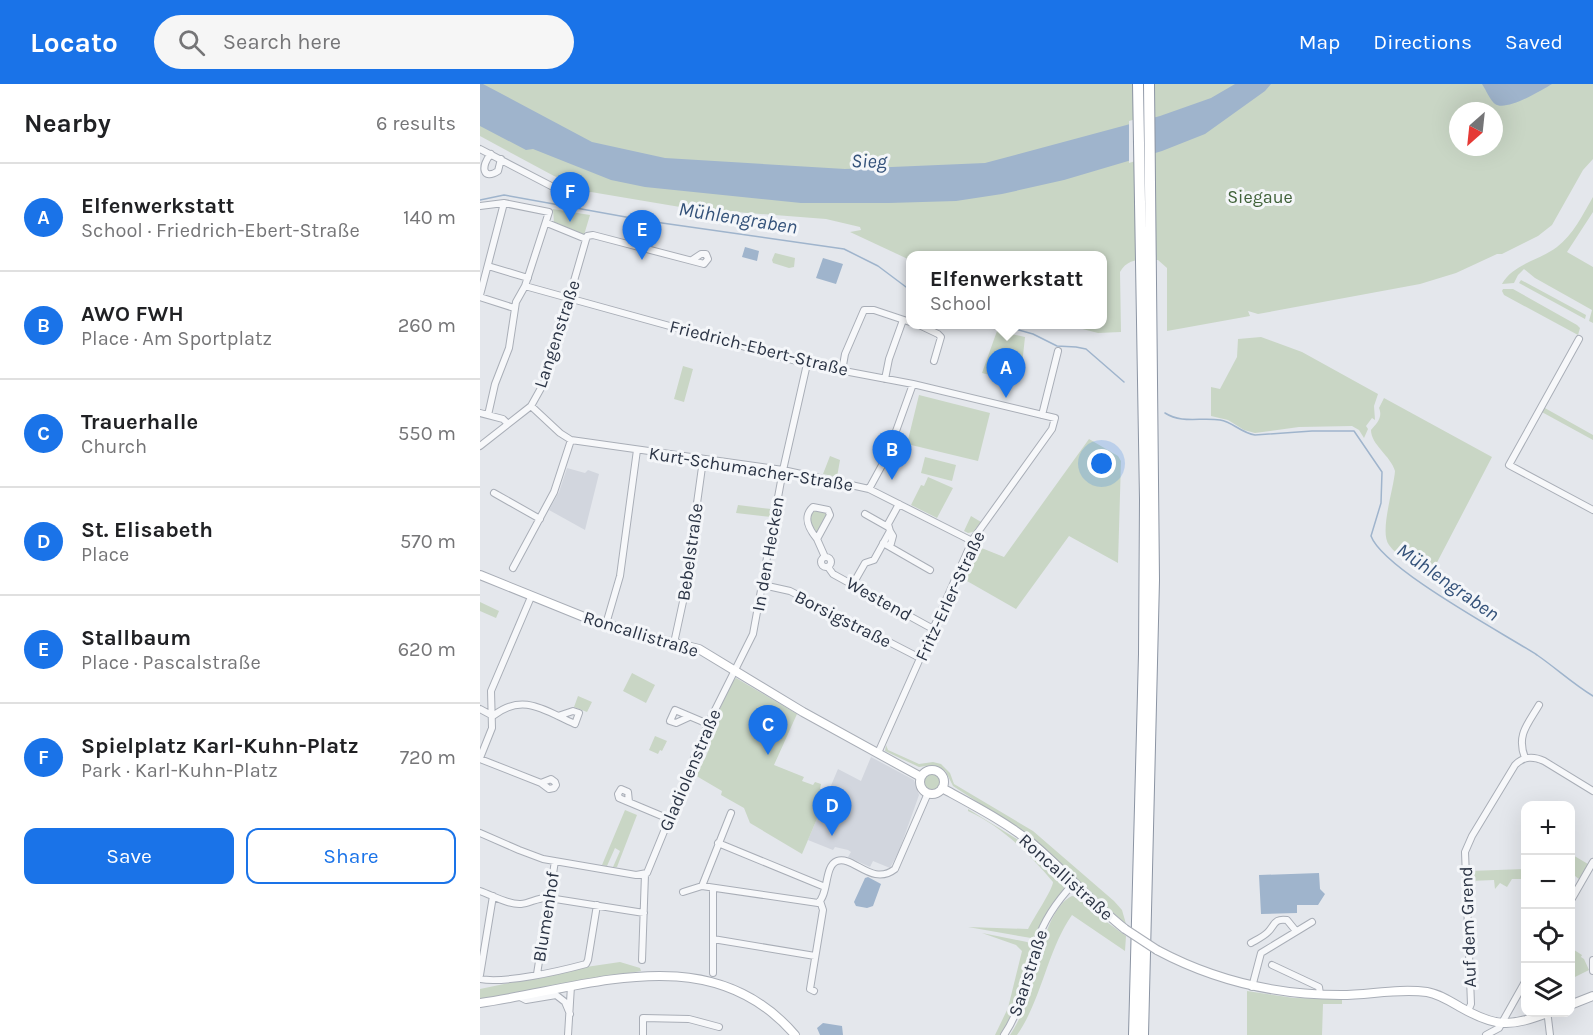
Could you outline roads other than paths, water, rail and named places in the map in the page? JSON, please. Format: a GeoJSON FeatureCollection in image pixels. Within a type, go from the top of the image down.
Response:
{"type":"FeatureCollection","features":[{"type":"Feature","properties":{"kind":"highway"},"geometry":{"type":"LineString","coordinates":[[1138,84],[1146,263],[1154,580],[1143,1035]]}},
{"type":"Feature","properties":{"kind":"highway"},"geometry":{"type":"LineString","coordinates":[[1134,1035],[1144,654],[1149,84]]}},
{"type":"Feature","properties":{"kind":"street"},"geometry":{"type":"LineString","coordinates":[[480,149],[555,188]]}},
{"type":"Feature","properties":{"kind":"street"},"geometry":{"type":"LineString","coordinates":[[491,154],[483,165],[484,170],[489,174],[498,171],[501,159]]}},
{"type":"Feature","properties":{"kind":"street"},"geometry":{"type":"LineString","coordinates":[[504,203],[480,296],[514,308]]}},
{"type":"Feature","properties":{"kind":"street"},"geometry":{"type":"LineString","coordinates":[[480,206],[504,203],[549,212],[528,278],[514,308],[509,348],[495,384],[488,415]]}},
{"type":"Feature","properties":{"kind":"street"},"geometry":{"type":"LineString","coordinates":[[547,223],[587,237],[692,260]]}},
{"type":"Feature","properties":{"kind":"street","name":"Langenstraße"},"geometry":{"type":"LineString","coordinates":[[480,446],[531,406],[545,381],[587,237]]}},
{"type":"Feature","properties":{"kind":"street"},"geometry":{"type":"LineString","coordinates":[[488,266],[528,278]]}},
{"type":"Feature","properties":{"kind":"street","name":"Friedrich-Ebert-Straße"},"geometry":{"type":"LineString","coordinates":[[525,286],[807,364],[913,384],[1055,418]]}},
{"type":"Feature","properties":{"kind":"street"},"geometry":{"type":"LineString","coordinates":[[842,371],[845,354],[864,310],[870,309],[906,321]]}},
{"type":"Feature","properties":{"kind":"street"},"geometry":{"type":"LineString","coordinates":[[885,379],[889,359],[906,323]]}},
{"type":"Feature","properties":{"kind":"street"},"geometry":{"type":"LineString","coordinates":[[926,329],[941,337],[934,361]]}},
{"type":"Feature","properties":{"kind":"street"},"geometry":{"type":"LineString","coordinates":[[1579,339],[1509,465],[1593,510]]}},
{"type":"Feature","properties":{"kind":"street"},"geometry":{"type":"LineString","coordinates":[[1042,415],[1058,351]]}},
{"type":"Feature","properties":{"kind":"street","name":"In den Hecken"},"geometry":{"type":"LineString","coordinates":[[734,671],[753,634],[783,470],[807,364]]}},
{"type":"Feature","properties":{"kind":"street"},"geometry":{"type":"LineString","coordinates":[[869,489],[887,456],[913,384]]}},
{"type":"Feature","properties":{"kind":"street","name":"Kurt-Schumacher-Straße"},"geometry":{"type":"LineString","coordinates":[[531,406],[571,440],[783,470],[869,489],[972,541]]}},
{"type":"Feature","properties":{"kind":"street"},"geometry":{"type":"LineString","coordinates":[[480,414],[503,419],[508,424]]}},
{"type":"Feature","properties":{"kind":"street","name":"Fritz-Erler-Straße"},"geometry":{"type":"LineString","coordinates":[[878,753],[972,541],[1052,429],[1055,418]]}},
{"type":"Feature","properties":{"kind":"street"},"geometry":{"type":"LineString","coordinates":[[513,568],[554,492],[571,440]]}},
{"type":"Feature","properties":{"kind":"street"},"geometry":{"type":"LineString","coordinates":[[606,624],[620,576],[637,450]]}},
{"type":"Feature","properties":{"kind":"street","name":"Bebelstraße"},"geometry":{"type":"LineString","coordinates":[[674,643],[683,603],[703,460]]}},
{"type":"Feature","properties":{"kind":"street"},"geometry":{"type":"LineString","coordinates":[[494,493],[540,519]]}},
{"type":"Feature","properties":{"kind":"street"},"geometry":{"type":"LineString","coordinates":[[853,584],[865,563],[873,560],[887,545],[888,524],[899,504]]}},
{"type":"Feature","properties":{"kind":"street"},"geometry":{"type":"LineString","coordinates":[[813,507],[825,509],[830,515],[817,539],[811,532],[807,521],[808,512],[813,507]]}},
{"type":"Feature","properties":{"kind":"street"},"geometry":{"type":"LineString","coordinates":[[865,514],[889,529]]}},
{"type":"Feature","properties":{"kind":"street","name":"Westend"},"geometry":{"type":"LineString","coordinates":[[817,539],[825,557],[831,561],[828,567],[834,573],[933,629]]}},
{"type":"Feature","properties":{"kind":"street"},"geometry":{"type":"LineString","coordinates":[[887,545],[930,570]]}},
{"type":"Feature","properties":{"kind":"street","name":"Roncallistraße"},"geometry":{"type":"LineString","coordinates":[[480,575],[531,597],[606,624],[699,649],[803,712],[921,777]]}},
{"type":"Feature","properties":{"kind":"street","name":"Borsigstraße"},"geometry":{"type":"LineString","coordinates":[[763,585],[790,591],[920,658]]}},
{"type":"Feature","properties":{"kind":"street"},"geometry":{"type":"LineString","coordinates":[[531,597],[491,691],[492,728],[480,758],[541,783]]}},
{"type":"Feature","properties":{"kind":"street","name":"Gladiolenstraße"},"geometry":{"type":"LineString","coordinates":[[642,960],[646,873],[708,724],[734,671]]}},
{"type":"Feature","properties":{"kind":"street"},"geometry":{"type":"LineString","coordinates":[[493,716],[512,705],[524,703],[558,716]]}},
{"type":"Feature","properties":{"kind":"street"},"geometry":{"type":"LineString","coordinates":[[1539,705],[1522,735],[1521,746],[1525,758],[1533,757],[1544,761],[1593,791]]}},
{"type":"Feature","properties":{"kind":"street"},"geometry":{"type":"LineString","coordinates":[[480,710],[493,716]]}},
{"type":"Feature","properties":{"kind":"street"},"geometry":{"type":"LineString","coordinates":[[689,717],[708,724]]}},
{"type":"Feature","properties":{"kind":"street","name":"Auf dem Grend"},"geometry":{"type":"LineString","coordinates":[[1468,1011],[1471,1004],[1466,848],[1515,765],[1525,758]]}},
{"type":"Feature","properties":{"kind":"street"},"geometry":{"type":"LineString","coordinates":[[928,770],[938,771],[944,779],[942,788],[936,793],[928,793],[922,788],[921,777],[928,770]]}},
{"type":"Feature","properties":{"kind":"street","name":"Roncallistraße"},"geometry":{"type":"LineString","coordinates":[[942,788],[1018,832],[1125,929],[1157,950],[1203,972],[1252,987],[1292,993],[1419,991],[1441,996],[1488,1021],[1501,1024]]}},
{"type":"Feature","properties":{"kind":"street"},"geometry":{"type":"LineString","coordinates":[[814,991],[810,988],[823,910],[820,901],[833,865],[837,861],[844,861],[878,875],[895,869],[928,793]]}},
{"type":"Feature","properties":{"kind":"street"},"geometry":{"type":"LineString","coordinates":[[629,802],[669,819]]}},
{"type":"Feature","properties":{"kind":"street"},"geometry":{"type":"LineString","coordinates":[[702,886],[731,813]]}},
{"type":"Feature","properties":{"kind":"street"},"geometry":{"type":"LineString","coordinates":[[480,832],[530,855],[636,875],[646,873]]}},
{"type":"Feature","properties":{"kind":"street"},"geometry":{"type":"LineString","coordinates":[[718,843],[825,887]]}},
{"type":"Feature","properties":{"kind":"street","name":"Blumenhof"},"geometry":{"type":"LineString","coordinates":[[537,974],[555,861]]}},
{"type":"Feature","properties":{"kind":"street"},"geometry":{"type":"LineString","coordinates":[[1575,893],[1593,862]]}},
{"type":"Feature","properties":{"kind":"street","name":"Saarstraße"},"geometry":{"type":"LineString","coordinates":[[1004,1035],[1019,1006],[1045,922],[1056,903],[1074,883]]}},
{"type":"Feature","properties":{"kind":"street"},"geometry":{"type":"LineString","coordinates":[[683,892],[702,886],[811,903],[820,901]]}},
{"type":"Feature","properties":{"kind":"street"},"geometry":{"type":"LineString","coordinates":[[713,888],[713,973]]}},
{"type":"Feature","properties":{"kind":"street"},"geometry":{"type":"LineString","coordinates":[[480,891],[520,904],[541,897],[644,912]]}},
{"type":"Feature","properties":{"kind":"street"},"geometry":{"type":"LineString","coordinates":[[493,896],[480,977],[501,981],[586,963],[597,905]]}},
{"type":"Feature","properties":{"kind":"street"},"geometry":{"type":"LineString","coordinates":[[1251,943],[1268,932],[1279,920],[1287,920],[1296,931]]}},
{"type":"Feature","properties":{"kind":"street"},"geometry":{"type":"LineString","coordinates":[[1252,987],[1261,953],[1312,922]]}},
{"type":"Feature","properties":{"kind":"street"},"geometry":{"type":"LineString","coordinates":[[713,939],[815,956]]}},
{"type":"Feature","properties":{"kind":"street"},"geometry":{"type":"LineString","coordinates":[[1593,960],[1593,971]]}},
{"type":"Feature","properties":{"kind":"street"},"geometry":{"type":"LineString","coordinates":[[1272,965],[1319,987],[1320,994]]}},
{"type":"Feature","properties":{"kind":"street"},"geometry":{"type":"LineString","coordinates":[[480,1003],[617,979],[663,975],[682,976],[712,982],[759,1003],[795,1035]]}},
{"type":"Feature","properties":{"kind":"street"},"geometry":{"type":"LineString","coordinates":[[567,1035],[571,986]]}},
{"type":"Feature","properties":{"kind":"street"},"geometry":{"type":"LineString","coordinates":[[1486,1035],[1501,1024],[1521,989]]}},
{"type":"Feature","properties":{"kind":"street"},"geometry":{"type":"LineString","coordinates":[[520,997],[525,1000],[556,995],[565,1002],[570,1014]]}},
{"type":"Feature","properties":{"kind":"street"},"geometry":{"type":"LineString","coordinates":[[1575,1003],[1593,996]]}},
{"type":"Feature","properties":{"kind":"street"},"geometry":{"type":"LineString","coordinates":[[677,1018],[678,1010]]}},
{"type":"Feature","properties":{"kind":"street"},"geometry":{"type":"LineString","coordinates":[[1501,1024],[1518,1023],[1541,1017]]}},
{"type":"Feature","properties":{"kind":"street"},"geometry":{"type":"LineString","coordinates":[[1549,1017],[1550,1035]]}},
{"type":"Feature","properties":{"kind":"street"},"geometry":{"type":"LineString","coordinates":[[643,1035],[643,1018],[694,1020],[719,1027]]}},
{"type":"Feature","properties":{"kind":"water"},"geometry":{"type":"Polygon","coordinates":[[[480,84],[592,142],[665,158],[845,169],[985,163],[1160,116],[1211,98],[1235,84],[1271,84],[1265,91],[1205,134],[1162,151],[1064,180],[1002,194],[956,201],[801,203],[645,187],[611,180],[533,149],[526,150],[480,126],[480,84]]]}},
{"type":"Feature","properties":{"kind":"water"},"geometry":{"type":"Polygon","coordinates":[[[1482,84],[1552,84],[1515,103],[1503,106],[1503,102],[1493,102],[1482,84]]]}},
{"type":"Feature","properties":{"kind":"water"},"geometry":{"type":"Polygon","coordinates":[[[745,247],[759,251],[757,261],[742,257],[745,247]]]}},
{"type":"Feature","properties":{"kind":"water"},"geometry":{"type":"Polygon","coordinates":[[[823,258],[843,264],[836,284],[816,278],[823,258]]]}},
{"type":"Feature","properties":{"kind":"water"},"geometry":{"type":"Polygon","coordinates":[[[1319,873],[1320,889],[1325,894],[1318,905],[1297,905],[1297,913],[1261,914],[1259,875],[1319,873]]]}},
{"type":"Feature","properties":{"kind":"water"},"geometry":{"type":"Polygon","coordinates":[[[868,877],[881,884],[873,906],[867,908],[856,906],[854,902],[865,878],[868,877]]]}},
{"type":"Feature","properties":{"kind":"water"},"geometry":{"type":"Polygon","coordinates":[[[823,1023],[842,1026],[843,1035],[820,1035],[817,1028],[823,1023]]]}},
{"type":"Feature","properties":{"kind":"waterway","name":"Mühlengraben"},"geometry":{"type":"LineString","coordinates":[[480,200],[504,195],[648,221],[844,249],[878,266],[906,287]]}},
{"type":"Feature","properties":{"kind":"waterway","name":"Mühlengraben"},"geometry":{"type":"LineString","coordinates":[[1015,329],[1033,334],[1057,346],[1086,349],[1124,382]]}},
{"type":"Feature","properties":{"kind":"waterway","name":"Mühlengraben"},"geometry":{"type":"LineString","coordinates":[[1165,413],[1185,419],[1225,421],[1255,435],[1354,431],[1382,472],[1381,503],[1371,536],[1380,550],[1446,600],[1537,655],[1593,696]]}},
{"type":"Feature","properties":{"kind":"place","name":"Spielplatz Karl-Kuhn-Platz"},"geometry":{"type":"Point","coordinates":[570,222]}},
{"type":"Feature","properties":{"kind":"place","name":"Stallbaum"},"geometry":{"type":"Point","coordinates":[642,260]}},
{"type":"Feature","properties":{"kind":"place","name":"Elfenwerkstatt"},"geometry":{"type":"Point","coordinates":[1006,398]}},
{"type":"Feature","properties":{"kind":"place","name":"AWO FWH"},"geometry":{"type":"Point","coordinates":[892,480]}},
{"type":"Feature","properties":{"kind":"place","name":"Trauerhalle"},"geometry":{"type":"Point","coordinates":[768,755]}},
{"type":"Feature","properties":{"kind":"place","name":"St. Elisabeth"},"geometry":{"type":"Point","coordinates":[832,836]}},
{"type":"Feature","properties":{"kind":"water label","name":"Sieg"},"geometry":{"type":"Point","coordinates":[869,161]}},
{"type":"Feature","properties":{"kind":"park label","name":"Siegaue"},"geometry":{"type":"Point","coordinates":[1260,197]}}]}
